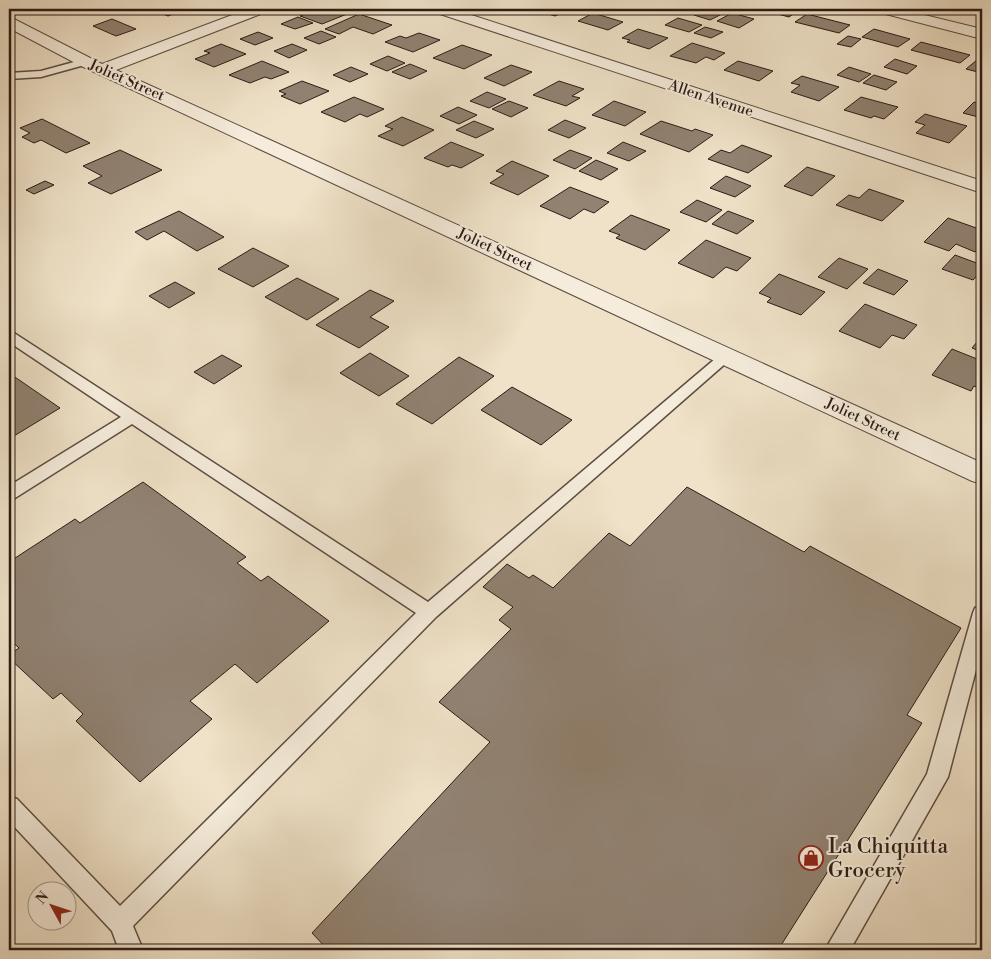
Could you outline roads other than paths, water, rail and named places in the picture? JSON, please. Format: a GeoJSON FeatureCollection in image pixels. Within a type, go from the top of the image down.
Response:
{"type":"FeatureCollection","features":[{"type":"Feature","properties":{"kind":"street"},"geometry":{"type":"LineString","coordinates":[[94,65],[260,9]]}},
{"type":"Feature","properties":{"kind":"street","name":"Allen Avenue"},"geometry":{"type":"LineString","coordinates":[[439,9],[982,187]]}},
{"type":"Feature","properties":{"kind":"street"},"geometry":{"type":"LineString","coordinates":[[883,9],[982,34]]}},
{"type":"Feature","properties":{"kind":"street","name":"Joliet Street"},"geometry":{"type":"LineString","coordinates":[[9,22],[94,65],[982,474]]}},
{"type":"Feature","properties":{"kind":"lane"},"geometry":{"type":"LineString","coordinates":[[9,76],[41,74],[94,65]]}},
{"type":"Feature","properties":{"kind":"lane"},"geometry":{"type":"LineString","coordinates":[[9,336],[429,612]]}},
{"type":"Feature","properties":{"kind":"lane"},"geometry":{"type":"LineString","coordinates":[[120,923],[429,612],[727,356]]}},
{"type":"Feature","properties":{"kind":"lane"},"geometry":{"type":"LineString","coordinates":[[9,494],[132,417]]}},
{"type":"Feature","properties":{"kind":"lane"},"geometry":{"type":"LineString","coordinates":[[837,950],[937,777],[982,613]]}},
{"type":"Feature","properties":{"kind":"lane"},"geometry":{"type":"LineString","coordinates":[[9,806],[120,923],[131,950]]}},
{"type":"Feature","properties":{"kind":"place","name":"La Chiquitta Grocery"},"geometry":{"type":"Point","coordinates":[811,858]}}]}
